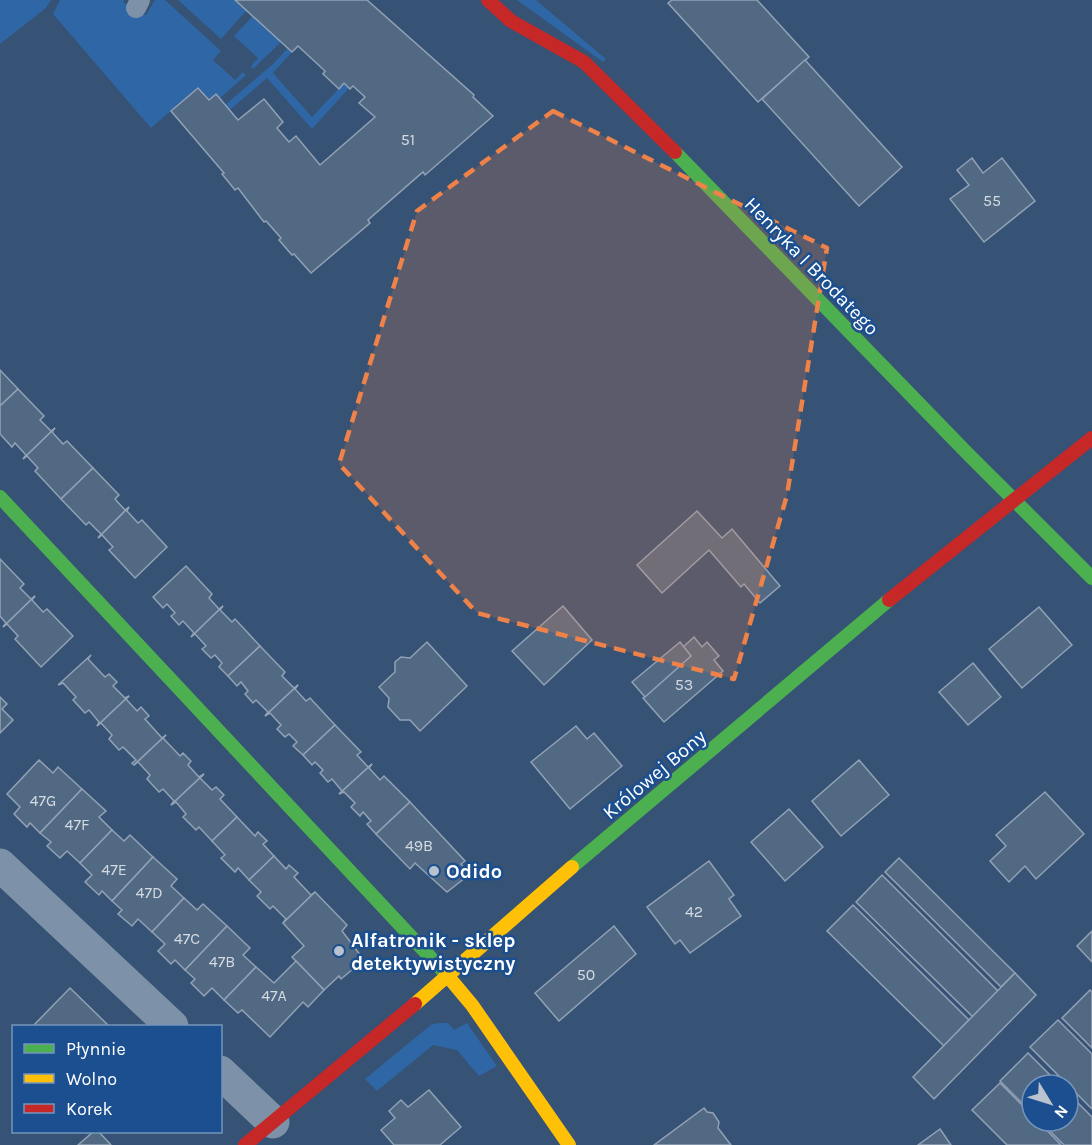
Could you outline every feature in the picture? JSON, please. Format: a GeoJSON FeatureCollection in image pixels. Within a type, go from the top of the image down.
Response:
{"type":"FeatureCollection","features":[{"type":"Feature","properties":{"kind":"street","name":"Henryka I Brodatego"},"geometry":{"type":"LineString","coordinates":[[488,0],[511,21],[584,62],[592,69],[1012,501],[1092,578]]}},
{"type":"Feature","properties":{"kind":"street","name":"Królowej Bony"},"geometry":{"type":"LineString","coordinates":[[245,1145],[448,976],[592,850],[799,675],[1092,438]]}},
{"type":"Feature","properties":{"kind":"street"},"geometry":{"type":"LineString","coordinates":[[0,497],[448,976],[471,1005],[569,1145]]}},
{"type":"Feature","properties":{"kind":"street"},"geometry":{"type":"LineString","coordinates":[[0,865],[171,1025]]}},
{"type":"Feature","properties":{"kind":"street"},"geometry":{"type":"LineString","coordinates":[[222,1074],[273,1122]]}},
{"type":"Feature","properties":{"kind":"highlighted area"},"geometry":{"type":"Polygon","coordinates":[[[553,111],[827,248],[787,495],[734,679],[477,613],[339,464],[417,211],[553,111]]]}},
{"type":"Feature","properties":{"kind":"shaded area"},"geometry":{"type":"Polygon","coordinates":[[[0,0],[51,0],[46,8],[0,44],[0,0]]]}},
{"type":"Feature","properties":{"kind":"shaded area"},"geometry":{"type":"Polygon","coordinates":[[[60,0],[124,0],[123,2],[146,15],[155,0],[165,0],[221,51],[213,60],[235,80],[243,72],[246,75],[220,98],[216,93],[209,99],[198,87],[151,128],[53,14],[60,0]]]}},
{"type":"Feature","properties":{"kind":"shaded area"},"geometry":{"type":"Polygon","coordinates":[[[178,0],[234,0],[246,11],[221,39],[178,0]]]}},
{"type":"Feature","properties":{"kind":"shaded area"},"geometry":{"type":"Polygon","coordinates":[[[517,0],[536,0],[606,59],[603,62],[517,0]]]}},
{"type":"Feature","properties":{"kind":"shaded area"},"geometry":{"type":"Polygon","coordinates":[[[253,16],[281,42],[253,69],[251,66],[258,58],[234,36],[253,16]]]}},
{"type":"Feature","properties":{"kind":"shaded area"},"geometry":{"type":"Polygon","coordinates":[[[288,48],[292,52],[273,73],[312,117],[344,83],[349,88],[312,129],[267,78],[230,110],[225,105],[273,64],[288,48]]]}},
{"type":"Feature","properties":{"kind":"shaded area"},"geometry":{"type":"Polygon","coordinates":[[[448,1023],[454,1030],[467,1023],[497,1066],[479,1076],[457,1050],[433,1045],[377,1091],[365,1079],[432,1024],[448,1023]]]}},
{"type":"Feature","properties":{"kind":"building"},"geometry":{"type":"Polygon","coordinates":[[[235,0],[367,0],[474,95],[473,97],[493,116],[425,175],[423,172],[368,220],[370,223],[311,273],[279,240],[281,238],[266,221],[264,222],[238,188],[235,190],[222,174],[224,173],[171,111],[198,88],[209,100],[216,94],[238,120],[264,99],[283,122],[277,128],[289,142],[296,136],[320,165],[375,117],[359,103],[365,97],[353,86],[350,89],[344,83],[339,89],[323,74],[325,71],[298,46],[292,52],[235,0]]]}},
{"type":"Feature","properties":{"kind":"building"},"geometry":{"type":"Polygon","coordinates":[[[672,0],[757,0],[809,57],[758,102],[668,3],[672,0]]]}},
{"type":"Feature","properties":{"kind":"building"},"geometry":{"type":"Polygon","coordinates":[[[805,60],[902,167],[859,206],[762,99],[805,60]]]}},
{"type":"Feature","properties":{"kind":"building"},"geometry":{"type":"Polygon","coordinates":[[[972,158],[983,173],[1002,158],[1035,201],[984,242],[950,199],[969,185],[957,170],[972,158]]]}},
{"type":"Feature","properties":{"kind":"building"},"geometry":{"type":"Polygon","coordinates":[[[0,370],[18,389],[0,406],[0,370]]]}},
{"type":"Feature","properties":{"kind":"building"},"geometry":{"type":"Polygon","coordinates":[[[18,389],[44,416],[40,420],[51,431],[55,428],[23,459],[26,455],[15,443],[12,447],[0,434],[0,406],[18,389]]]}},
{"type":"Feature","properties":{"kind":"building"},"geometry":{"type":"Polygon","coordinates":[[[55,428],[52,432],[63,444],[67,441],[93,468],[61,499],[35,471],[38,468],[27,456],[23,459],[55,428]]]}},
{"type":"Feature","properties":{"kind":"building"},"geometry":{"type":"Polygon","coordinates":[[[93,468],[119,495],[115,499],[125,510],[129,507],[98,538],[101,534],[89,522],[86,525],[61,499],[93,468]]]}},
{"type":"Feature","properties":{"kind":"building"},"geometry":{"type":"Polygon","coordinates":[[[129,507],[127,511],[138,523],[142,520],[167,547],[135,578],[109,550],[113,547],[102,535],[98,538],[129,507]]]}},
{"type":"Feature","properties":{"kind":"building"},"geometry":{"type":"Polygon","coordinates":[[[697,511],[722,538],[732,529],[780,586],[760,603],[744,584],[741,587],[709,550],[662,593],[637,565],[697,511]]]}},
{"type":"Feature","properties":{"kind":"building"},"geometry":{"type":"Polygon","coordinates":[[[0,559],[24,584],[20,588],[31,599],[35,596],[3,627],[6,623],[0,616],[0,559]]]}},
{"type":"Feature","properties":{"kind":"building"},"geometry":{"type":"Polygon","coordinates":[[[186,566],[212,594],[209,598],[219,609],[223,606],[191,637],[194,633],[183,621],[179,625],[171,616],[175,613],[167,604],[163,608],[153,597],[186,566]]]}},
{"type":"Feature","properties":{"kind":"building"},"geometry":{"type":"Polygon","coordinates":[[[35,596],[32,600],[43,612],[47,609],[73,636],[41,667],[15,639],[18,636],[7,624],[3,627],[35,596]]]}},
{"type":"Feature","properties":{"kind":"building"},"geometry":{"type":"Polygon","coordinates":[[[223,606],[220,610],[232,622],[235,619],[260,646],[228,676],[219,667],[222,663],[215,655],[211,658],[202,649],[206,646],[195,634],[191,637],[223,606]]]}},
{"type":"Feature","properties":{"kind":"building"},"geometry":{"type":"Polygon","coordinates":[[[563,606],[592,640],[544,685],[512,651],[563,606]]]}},
{"type":"Feature","properties":{"kind":"building"},"geometry":{"type":"Polygon","coordinates":[[[1039,607],[1072,645],[1022,688],[989,649],[1039,607]]]}},
{"type":"Feature","properties":{"kind":"building"},"geometry":{"type":"Polygon","coordinates":[[[694,637],[702,647],[707,642],[719,656],[714,660],[723,671],[664,722],[643,698],[691,656],[683,647],[694,637]]]}},
{"type":"Feature","properties":{"kind":"building"},"geometry":{"type":"Polygon","coordinates":[[[427,642],[467,686],[420,731],[410,720],[400,720],[388,707],[389,698],[379,687],[395,672],[395,662],[401,657],[410,658],[427,642]]]}},
{"type":"Feature","properties":{"kind":"building"},"geometry":{"type":"Polygon","coordinates":[[[680,642],[691,656],[645,697],[632,682],[680,642]]]}},
{"type":"Feature","properties":{"kind":"building"},"geometry":{"type":"Polygon","coordinates":[[[260,646],[285,672],[282,676],[294,688],[298,685],[265,716],[268,712],[256,700],[253,703],[245,694],[248,691],[241,682],[237,686],[228,676],[260,646]]]}},
{"type":"Feature","properties":{"kind":"building"},"geometry":{"type":"Polygon","coordinates":[[[91,655],[88,659],[105,677],[109,674],[117,682],[113,686],[125,698],[129,696],[97,726],[99,722],[89,710],[85,713],[73,700],[76,697],[63,683],[58,685],[91,655]]]}},
{"type":"Feature","properties":{"kind":"building"},"geometry":{"type":"Polygon","coordinates":[[[973,663],[1001,697],[968,725],[939,692],[973,663]]]}},
{"type":"Feature","properties":{"kind":"building"},"geometry":{"type":"Polygon","coordinates":[[[298,685],[295,689],[306,701],[310,698],[335,725],[303,755],[293,746],[297,742],[289,734],[285,737],[277,729],[281,725],[270,713],[265,716],[298,685]]]}},
{"type":"Feature","properties":{"kind":"building"},"geometry":{"type":"Polygon","coordinates":[[[129,696],[126,699],[137,711],[141,707],[149,716],[145,719],[162,738],[166,735],[134,765],[132,763],[136,760],[123,747],[119,750],[109,739],[112,735],[101,723],[97,726],[129,696]]]}},
{"type":"Feature","properties":{"kind":"building"},"geometry":{"type":"Polygon","coordinates":[[[0,697],[7,704],[2,709],[13,720],[0,733],[0,697]]]}},
{"type":"Feature","properties":{"kind":"building"},"geometry":{"type":"Polygon","coordinates":[[[335,725],[361,752],[357,755],[368,767],[372,764],[339,794],[342,791],[332,779],[328,782],[320,773],[323,770],[315,762],[312,765],[303,755],[335,725]]]}},
{"type":"Feature","properties":{"kind":"building"},"geometry":{"type":"Polygon","coordinates":[[[576,726],[587,739],[594,733],[622,766],[570,809],[531,762],[576,726]]]}},
{"type":"Feature","properties":{"kind":"building"},"geometry":{"type":"Polygon","coordinates":[[[166,735],[163,738],[180,756],[183,753],[191,761],[188,765],[199,777],[204,774],[171,805],[174,801],[163,789],[159,792],[147,779],[150,775],[138,762],[134,765],[166,735]]]}},
{"type":"Feature","properties":{"kind":"building"},"geometry":{"type":"Polygon","coordinates":[[[39,760],[53,773],[58,767],[82,789],[40,833],[30,823],[27,827],[14,814],[20,807],[7,794],[39,760]]]}},
{"type":"Feature","properties":{"kind":"building"},"geometry":{"type":"Polygon","coordinates":[[[859,760],[889,795],[841,836],[812,801],[859,760]]]}},
{"type":"Feature","properties":{"kind":"building"},"geometry":{"type":"Polygon","coordinates":[[[372,764],[369,768],[380,780],[384,776],[410,802],[376,834],[367,824],[371,821],[363,812],[360,816],[351,807],[355,803],[344,792],[339,794],[372,764]]]}},
{"type":"Feature","properties":{"kind":"building"},"geometry":{"type":"Polygon","coordinates":[[[204,774],[200,778],[212,790],[216,787],[224,795],[220,799],[237,817],[212,841],[199,827],[196,830],[183,817],[186,814],[176,802],[171,805],[204,774]]]}},
{"type":"Feature","properties":{"kind":"building"},"geometry":{"type":"Polygon","coordinates":[[[82,789],[106,811],[99,817],[112,830],[80,863],[67,851],[60,858],[47,846],[51,842],[40,833],[82,789]]]}},
{"type":"Feature","properties":{"kind":"building"},"geometry":{"type":"Polygon","coordinates":[[[1045,792],[1084,834],[1036,879],[1025,866],[1009,882],[990,861],[1006,846],[996,835],[1045,792]]]}},
{"type":"Feature","properties":{"kind":"building"},"geometry":{"type":"Polygon","coordinates":[[[410,802],[465,861],[461,864],[470,874],[447,892],[415,863],[410,869],[376,834],[410,802]]]}},
{"type":"Feature","properties":{"kind":"building"},"geometry":{"type":"Polygon","coordinates":[[[789,809],[823,847],[785,881],[751,842],[789,809]]]}},
{"type":"Feature","properties":{"kind":"building"},"geometry":{"type":"Polygon","coordinates":[[[237,817],[255,836],[258,832],[267,841],[263,844],[274,856],[249,880],[238,868],[235,872],[221,858],[225,855],[212,841],[237,817]]]}},
{"type":"Feature","properties":{"kind":"building"},"geometry":{"type":"Polygon","coordinates":[[[112,830],[124,841],[130,835],[153,857],[112,901],[102,891],[99,895],[85,882],[92,875],[80,863],[112,830]]]}},
{"type":"Feature","properties":{"kind":"building"},"geometry":{"type":"Polygon","coordinates":[[[274,856],[286,869],[289,865],[298,873],[294,877],[311,895],[315,892],[283,923],[286,919],[273,906],[270,909],[257,896],[261,892],[249,880],[274,856]]]}},
{"type":"Feature","properties":{"kind":"building"},"geometry":{"type":"Polygon","coordinates":[[[153,857],[177,879],[171,886],[184,898],[152,932],[138,919],[132,926],[118,914],[122,910],[112,901],[153,857]]]}},
{"type":"Feature","properties":{"kind":"building"},"geometry":{"type":"Polygon","coordinates":[[[899,858],[1015,973],[1001,987],[885,872],[899,858]]]}},
{"type":"Feature","properties":{"kind":"building"},"geometry":{"type":"Polygon","coordinates":[[[709,861],[734,895],[729,899],[741,916],[690,953],[680,940],[675,944],[647,907],[709,861]]]}},
{"type":"Feature","properties":{"kind":"building"},"geometry":{"type":"Polygon","coordinates":[[[882,875],[998,991],[973,1017],[856,902],[882,875]]]}},
{"type":"Feature","properties":{"kind":"building"},"geometry":{"type":"Polygon","coordinates":[[[315,892],[347,925],[342,931],[364,960],[341,979],[339,976],[324,990],[292,957],[304,946],[283,923],[315,892]]]}},
{"type":"Feature","properties":{"kind":"building"},"geometry":{"type":"Polygon","coordinates":[[[184,898],[197,910],[203,904],[227,926],[185,970],[175,960],[171,964],[158,951],[165,944],[152,932],[184,898]]]}},
{"type":"Feature","properties":{"kind":"building"},"geometry":{"type":"Polygon","coordinates":[[[853,905],[969,1020],[944,1046],[827,931],[853,905]]]}},
{"type":"Feature","properties":{"kind":"building"},"geometry":{"type":"Polygon","coordinates":[[[227,926],[250,948],[243,955],[256,967],[224,1000],[212,988],[204,996],[191,983],[195,979],[185,970],[227,926]]]}},
{"type":"Feature","properties":{"kind":"building"},"geometry":{"type":"Polygon","coordinates":[[[614,926],[636,954],[559,1021],[535,993],[614,926]]]}},
{"type":"Feature","properties":{"kind":"building"},"geometry":{"type":"Polygon","coordinates":[[[1092,931],[1092,962],[1077,946],[1092,931]]]}},
{"type":"Feature","properties":{"kind":"building"},"geometry":{"type":"Polygon","coordinates":[[[296,961],[324,990],[308,1007],[303,1002],[270,1037],[242,1010],[238,1013],[224,1000],[256,967],[274,983],[296,961]]]}},
{"type":"Feature","properties":{"kind":"building"},"geometry":{"type":"Polygon","coordinates":[[[1015,973],[1036,995],[934,1099],[913,1077],[1015,973]]]}},
{"type":"Feature","properties":{"kind":"building"},"geometry":{"type":"Polygon","coordinates":[[[70,988],[108,1025],[34,1025],[70,988]]]}},
{"type":"Feature","properties":{"kind":"building"},"geometry":{"type":"Polygon","coordinates":[[[1090,990],[1092,992],[1092,1048],[1062,1018],[1090,990]]]}},
{"type":"Feature","properties":{"kind":"building"},"geometry":{"type":"Polygon","coordinates":[[[1058,1020],[1092,1054],[1092,1109],[1080,1097],[1080,1073],[1056,1073],[1030,1047],[1058,1020]]]}},
{"type":"Feature","properties":{"kind":"building"},"geometry":{"type":"Polygon","coordinates":[[[1028,1053],[1048,1073],[1020,1073],[1020,1101],[1000,1081],[1028,1053]]]}},
{"type":"Feature","properties":{"kind":"building"},"geometry":{"type":"Polygon","coordinates":[[[1000,1083],[1020,1103],[1020,1133],[1050,1133],[1061,1145],[1007,1145],[972,1110],[1000,1083]]]}},
{"type":"Feature","properties":{"kind":"building"},"geometry":{"type":"Polygon","coordinates":[[[429,1090],[461,1127],[440,1145],[394,1145],[381,1130],[395,1118],[389,1111],[401,1100],[408,1107],[429,1090]]]}},
{"type":"Feature","properties":{"kind":"building"},"geometry":{"type":"Polygon","coordinates":[[[1080,1105],[1092,1117],[1092,1145],[1064,1145],[1052,1133],[1080,1133],[1080,1105]]]}},
{"type":"Feature","properties":{"kind":"building"},"geometry":{"type":"Polygon","coordinates":[[[704,1108],[707,1112],[713,1113],[719,1122],[718,1128],[731,1145],[654,1145],[704,1108]]]}},
{"type":"Feature","properties":{"kind":"building"},"geometry":{"type":"Polygon","coordinates":[[[940,1129],[951,1145],[918,1145],[940,1129]]]}},
{"type":"Feature","properties":{"kind":"building"},"geometry":{"type":"Polygon","coordinates":[[[92,1133],[100,1133],[111,1145],[78,1145],[92,1133]]]}},
{"type":"Feature","properties":{"kind":"traffic: fast"},"geometry":{"type":"LineString","coordinates":[[675,152],[966,452],[1092,578]]}},
{"type":"Feature","properties":{"kind":"traffic: fast"},"geometry":{"type":"LineString","coordinates":[[0,497],[446,974]]}},
{"type":"Feature","properties":{"kind":"traffic: fast"},"geometry":{"type":"LineString","coordinates":[[572,867],[889,600]]}},
{"type":"Feature","properties":{"kind":"traffic: slow"},"geometry":{"type":"LineString","coordinates":[[415,1004],[572,867]]}},
{"type":"Feature","properties":{"kind":"traffic: slow"},"geometry":{"type":"LineString","coordinates":[[446,974],[472,1005],[569,1145]]}},
{"type":"Feature","properties":{"kind":"traffic: jam"},"geometry":{"type":"LineString","coordinates":[[488,0],[511,21],[584,62],[675,152]]}},
{"type":"Feature","properties":{"kind":"traffic: jam"},"geometry":{"type":"LineString","coordinates":[[889,600],[1092,438]]}},
{"type":"Feature","properties":{"kind":"traffic: jam"},"geometry":{"type":"LineString","coordinates":[[245,1145],[415,1004]]}},
{"type":"Feature","properties":{"kind":"place","name":"Odido"},"geometry":{"type":"Point","coordinates":[434,871]}},
{"type":"Feature","properties":{"kind":"place","name":"Alfatronik - sklep detektywistyczny"},"geometry":{"type":"Point","coordinates":[339,951]}}]}
